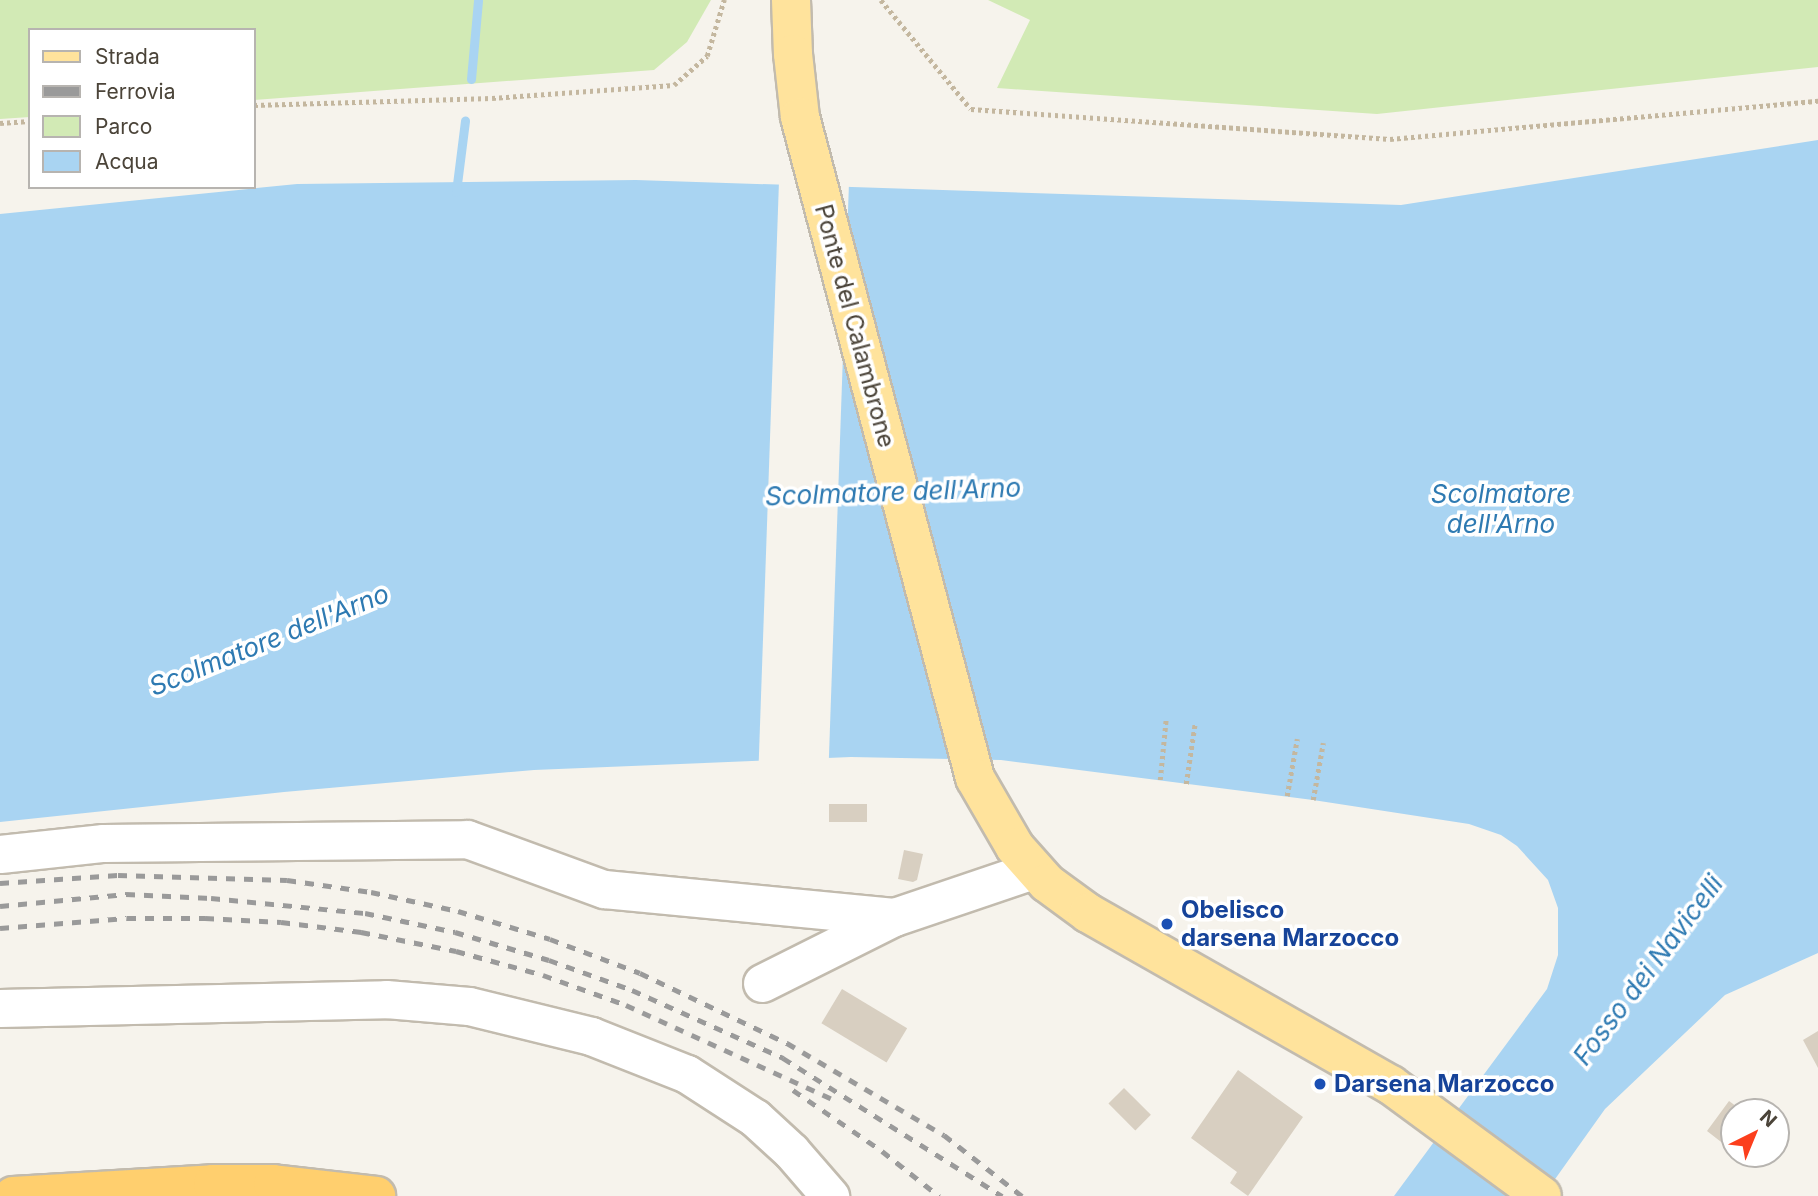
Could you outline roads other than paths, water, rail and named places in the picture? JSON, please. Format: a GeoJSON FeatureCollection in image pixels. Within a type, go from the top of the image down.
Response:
{"type":"FeatureCollection","features":[{"type":"Feature","properties":{"kind":"highway"},"geometry":{"type":"LineString","coordinates":[[13,1196],[213,1184],[273,1184],[376,1196]]}},
{"type":"Feature","properties":{"kind":"main road","name":"Ponte del Calambrone"},"geometry":{"type":"LineString","coordinates":[[792,0],[793,54],[800,117],[975,778],[1009,838],[1033,870],[1107,926],[1336,1054],[1416,1103],[1542,1196]]}},
{"type":"Feature","properties":{"kind":"street"},"geometry":{"type":"LineString","coordinates":[[0,854],[103,843],[467,839],[604,889],[894,917]]}},
{"type":"Feature","properties":{"kind":"street"},"geometry":{"type":"LineString","coordinates":[[762,983],[894,917],[1033,870]]}},
{"type":"Feature","properties":{"kind":"street"},"geometry":{"type":"LineString","coordinates":[[0,1008],[386,999],[469,1006],[591,1036],[687,1074],[755,1118],[791,1151],[830,1196]]}},
{"type":"Feature","properties":{"kind":"water","name":"Scolmatore dell'Arno"},"geometry":{"type":"Polygon","coordinates":[[[1818,140],[1818,953],[1725,995],[1605,1109],[1543,1196],[1394,1196],[1547,989],[1558,955],[1558,908],[1548,880],[1517,846],[1501,835],[1469,824],[1313,800],[1001,760],[851,757],[534,770],[284,792],[0,822],[0,214],[297,184],[636,180],[1401,205],[1818,140]]]}},
{"type":"Feature","properties":{"kind":"waterway"},"geometry":{"type":"LineString","coordinates":[[471,79],[478,0]]}},
{"type":"Feature","properties":{"kind":"waterway"},"geometry":{"type":"LineString","coordinates":[[456,192],[465,121]]}},
{"type":"Feature","properties":{"kind":"railway"},"geometry":{"type":"LineString","coordinates":[[0,883],[118,875],[287,880],[371,892],[458,911],[550,939],[640,973],[787,1043],[944,1135],[1022,1196]]}},
{"type":"Feature","properties":{"kind":"railway"},"geometry":{"type":"LineString","coordinates":[[0,906],[126,894],[211,898],[365,913],[455,932],[549,960],[632,990],[783,1058],[1002,1196]]}},
{"type":"Feature","properties":{"kind":"railway"},"geometry":{"type":"LineString","coordinates":[[0,928],[127,918],[205,918],[281,922],[361,932],[456,951],[543,975],[626,1005],[832,1099]]}},
{"type":"Feature","properties":{"kind":"railway"},"geometry":{"type":"LineString","coordinates":[[793,1090],[882,1151],[939,1196]]}},
{"type":"Feature","properties":{"kind":"place","name":"Obelisco darsena Marzocco"},"geometry":{"type":"Point","coordinates":[1167,924]}},
{"type":"Feature","properties":{"kind":"place","name":"Darsena Marzocco"},"geometry":{"type":"Point","coordinates":[1320,1084]}},
{"type":"Feature","properties":{"kind":"water label","name":"Fosso dei Navicelli"},"geometry":{"type":"Point","coordinates":[1648,970]}}]}
